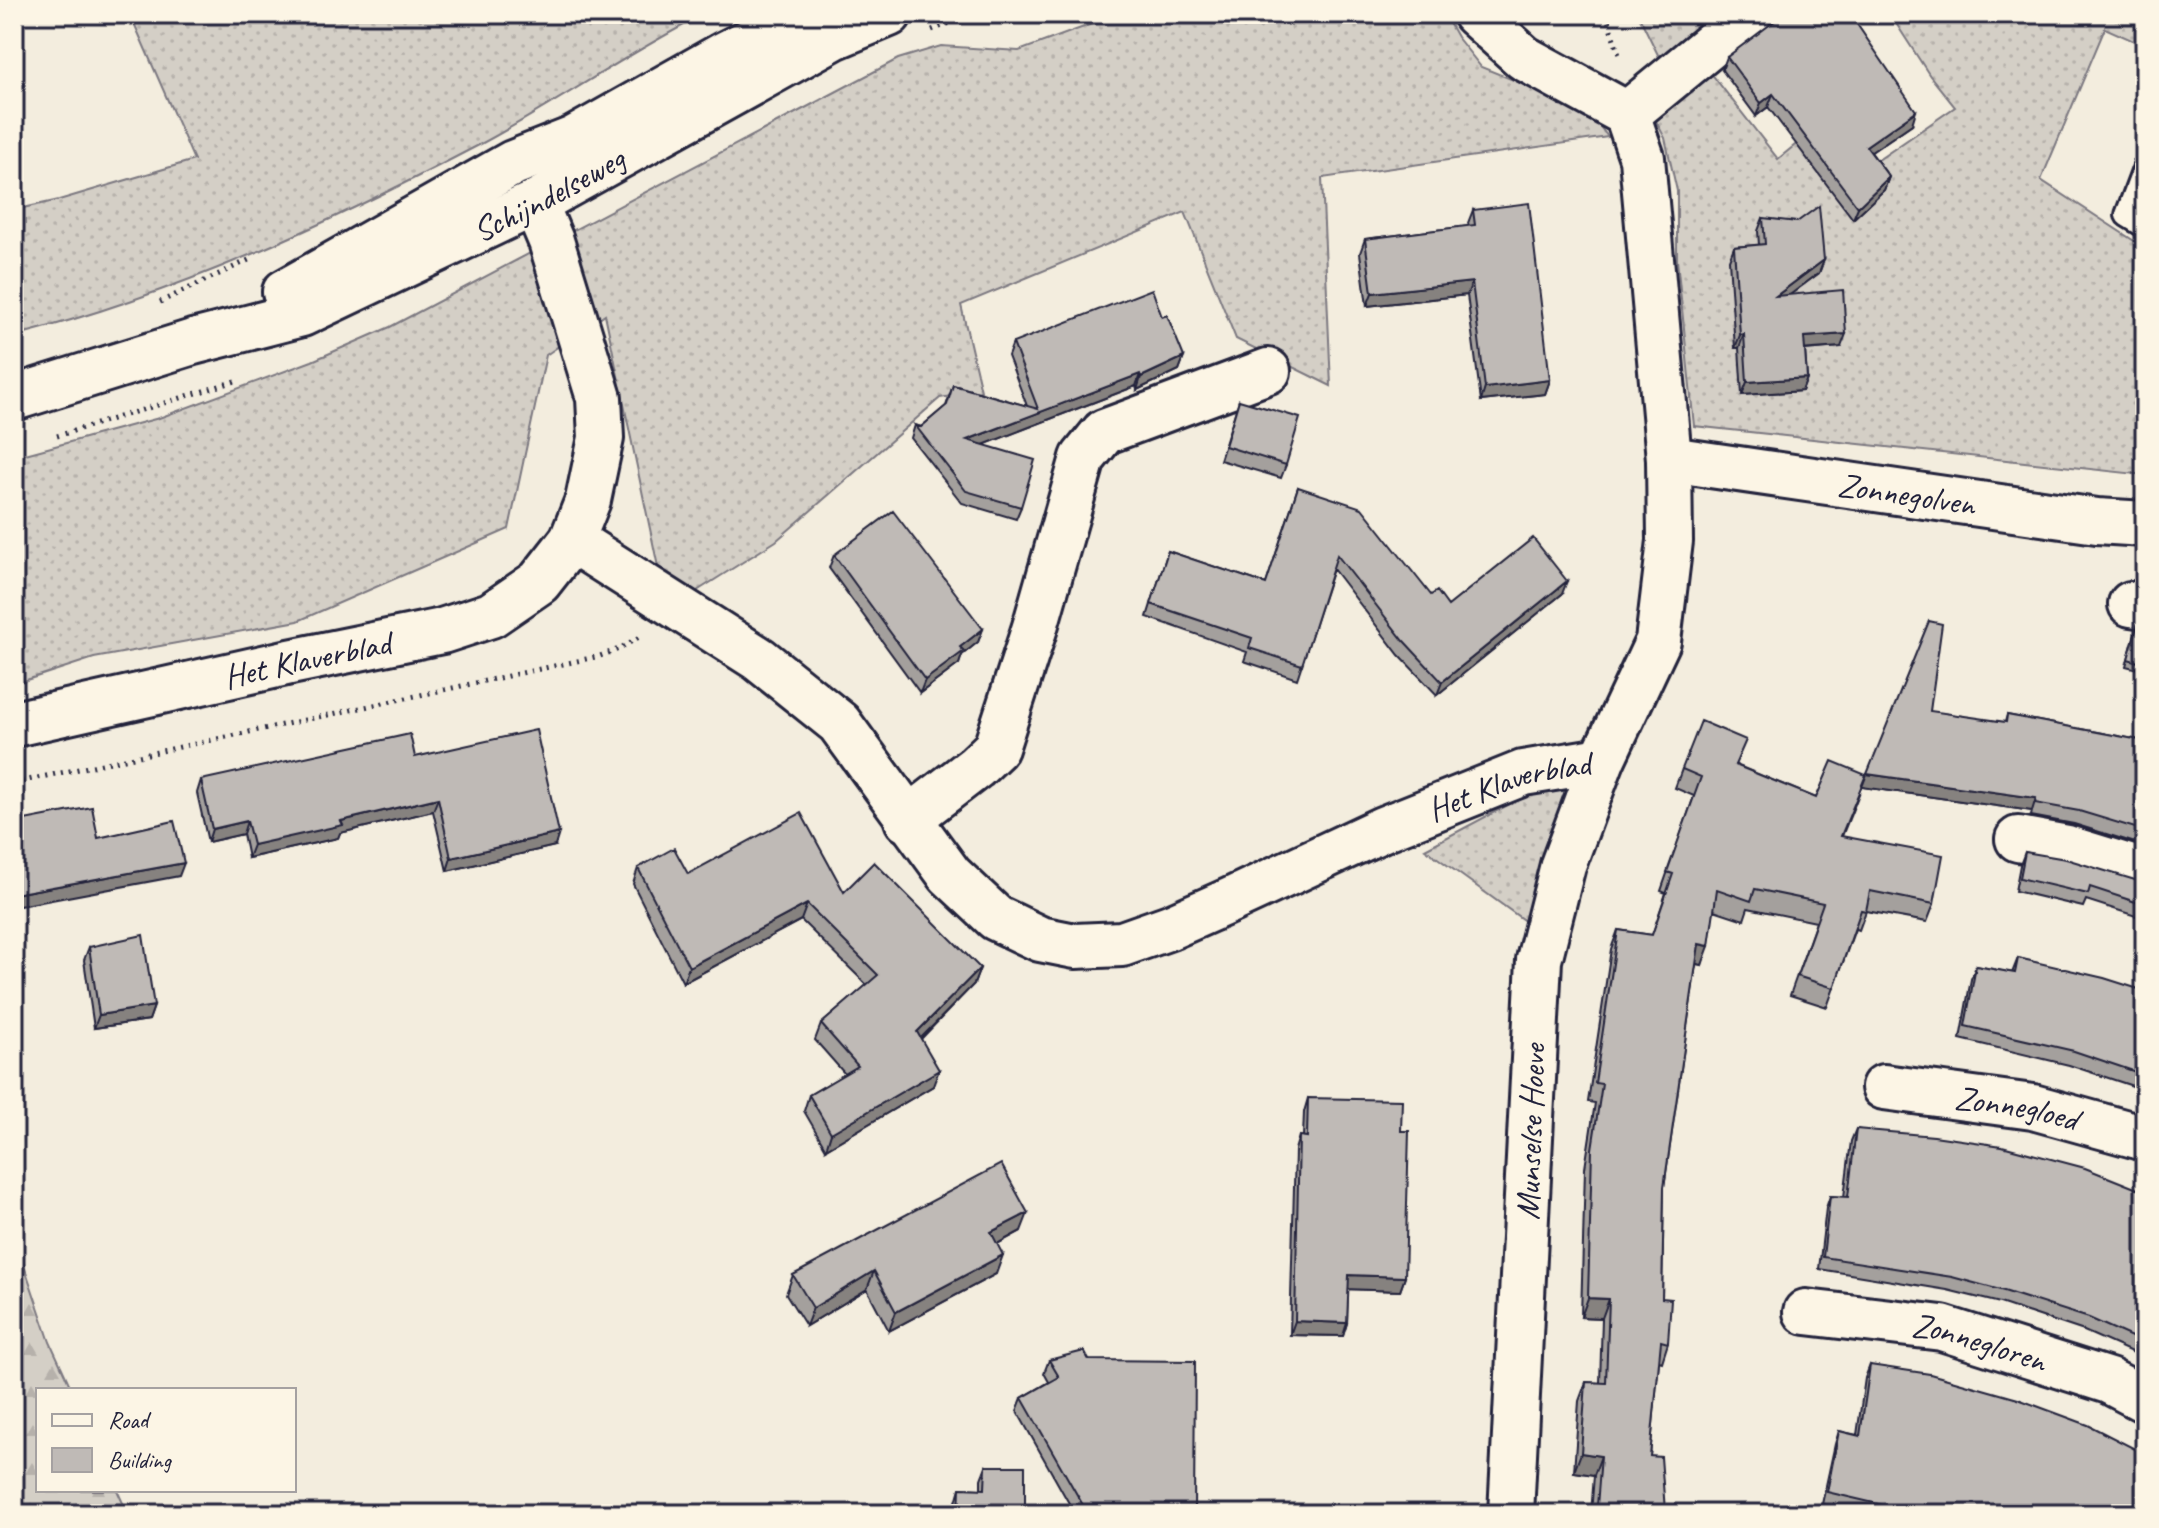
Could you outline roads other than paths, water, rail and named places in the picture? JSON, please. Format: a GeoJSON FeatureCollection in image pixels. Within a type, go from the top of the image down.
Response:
{"type":"FeatureCollection","features":[{"type":"Feature","properties":{"kind":"street","name":"Schijndelseweg"},"geometry":{"type":"LineString","coordinates":[[193,342],[513,163],[574,139],[725,54],[804,14]]}},
{"type":"Feature","properties":{"kind":"street","name":"Schijndelseweg"},"geometry":{"type":"LineString","coordinates":[[14,398],[193,342],[302,314],[535,203],[834,37],[889,14]]}},
{"type":"Feature","properties":{"kind":"street"},"geometry":{"type":"LineString","coordinates":[[1475,14],[1524,58],[1627,114],[1749,14]]}},
{"type":"Feature","properties":{"kind":"street"},"geometry":{"type":"LineString","coordinates":[[1502,14],[1524,58]]}},
{"type":"Feature","properties":{"kind":"street","name":"Het Klaverblad"},"geometry":{"type":"LineString","coordinates":[[572,540],[759,659],[839,723],[950,875],[996,918],[1040,939],[1075,946],[1122,944],[1219,906],[1383,829],[1523,773],[1602,760],[1658,641],[1670,541],[1669,459],[1642,158],[1627,114]]}},
{"type":"Feature","properties":{"kind":"street"},"geometry":{"type":"LineString","coordinates":[[535,203],[534,180],[574,139]]}},
{"type":"Feature","properties":{"kind":"street","name":"Het Klaverblad"},"geometry":{"type":"LineString","coordinates":[[14,724],[442,631],[491,615],[539,582],[572,540],[588,500],[601,438],[599,398],[551,241],[535,203]]}},
{"type":"Feature","properties":{"kind":"street"},"geometry":{"type":"LineString","coordinates":[[907,820],[996,748],[1031,641],[1083,458],[1104,432],[1268,371]]}},
{"type":"Feature","properties":{"kind":"street","name":"Zonnegolven"},"geometry":{"type":"LineString","coordinates":[[1669,459],[2097,521],[2145,524]]}},
{"type":"Feature","properties":{"kind":"street","name":"Munselse Hoeve"},"geometry":{"type":"LineString","coordinates":[[1511,1514],[1539,960],[1563,865],[1602,760]]}},
{"type":"Feature","properties":{"kind":"street"},"geometry":{"type":"LineString","coordinates":[[2018,839],[2067,848],[2145,872]]}},
{"type":"Feature","properties":{"kind":"street","name":"Zonnegloed"},"geometry":{"type":"LineString","coordinates":[[1884,1087],[2033,1107],[2145,1138]]}},
{"type":"Feature","properties":{"kind":"street","name":"Zonnegloren"},"geometry":{"type":"LineString","coordinates":[[1806,1312],[1942,1328],[2109,1381],[2145,1400]]}},
{"type":"Feature","properties":{"kind":"lane"},"geometry":{"type":"LineString","coordinates":[[2145,167],[2127,215],[2145,226]]}}]}
